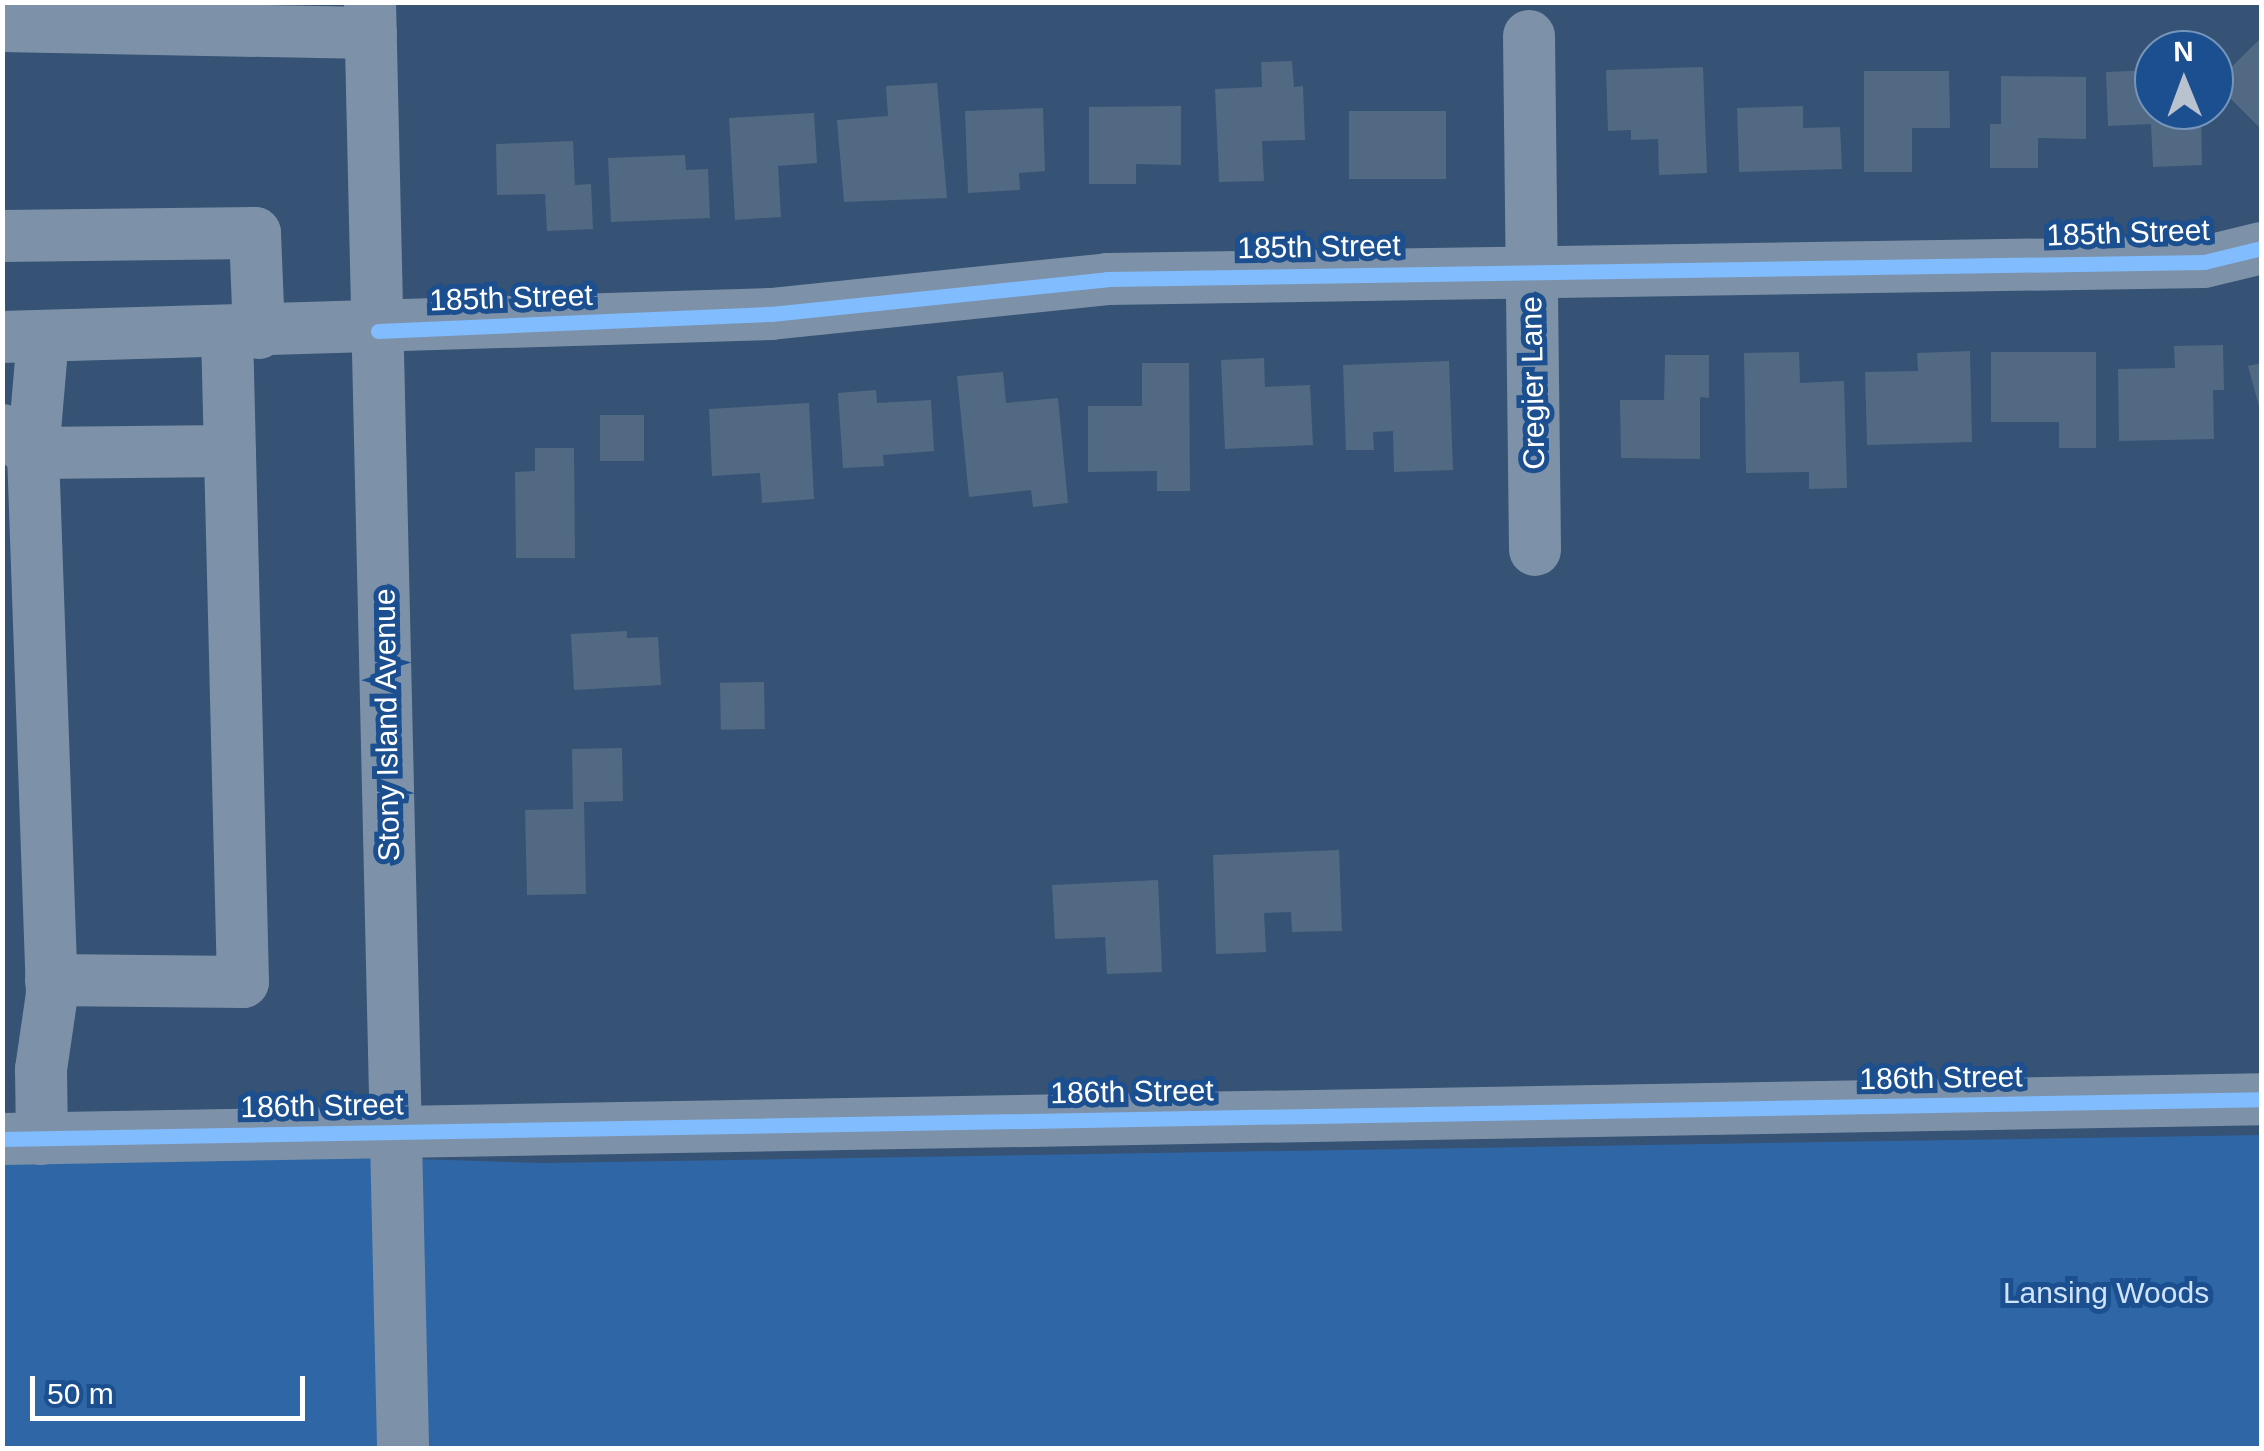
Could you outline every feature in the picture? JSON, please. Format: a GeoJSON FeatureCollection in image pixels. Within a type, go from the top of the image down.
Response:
{"type":"FeatureCollection","features":[{"type":"Feature","properties":{"kind":"street"},"geometry":{"type":"LineString","coordinates":[[2,26],[371,18]]}},
{"type":"Feature","properties":{"kind":"street","name":"Stony Island Avenue"},"geometry":{"type":"LineString","coordinates":[[371,18],[403,1448]]}},
{"type":"Feature","properties":{"kind":"street","name":"Cregier Lane"},"geometry":{"type":"LineString","coordinates":[[1530,36],[1535,550]]}},
{"type":"Feature","properties":{"kind":"street"},"geometry":{"type":"LineString","coordinates":[[2,236],[255,234],[230,451],[243,982],[51,980]]}},
{"type":"Feature","properties":{"kind":"street","name":"185th Street"},"geometry":{"type":"LineString","coordinates":[[23,337],[378,331],[771,314],[1107,279],[1531,269],[2204,262],[2262,248]]}},
{"type":"Feature","properties":{"kind":"street"},"geometry":{"type":"LineString","coordinates":[[22,1139],[51,980],[24,825],[18,442],[23,337]]}},
{"type":"Feature","properties":{"kind":"street"},"geometry":{"type":"LineString","coordinates":[[18,442],[230,451]]}},
{"type":"Feature","properties":{"kind":"street","name":"186th Street"},"geometry":{"type":"LineString","coordinates":[[22,1139],[2262,1100]]}},
{"type":"Feature","properties":{"kind":"green space","name":"Lansing Woods"},"geometry":{"type":"Polygon","coordinates":[[[2261,1135],[2261,1448],[3,1448],[2,1161],[323,1156],[543,1163],[2261,1135]]]}},
{"type":"Feature","properties":{"kind":"building"},"geometry":{"type":"Polygon","coordinates":[[[2262,37],[2262,130],[2234,102],[2234,64],[2262,37]]]}},
{"type":"Feature","properties":{"kind":"building"},"geometry":{"type":"Polygon","coordinates":[[[1292,61],[1294,87],[1303,86],[1305,140],[1262,141],[1264,181],[1219,182],[1215,89],[1262,87],[1261,62],[1292,61]]]}},
{"type":"Feature","properties":{"kind":"building"},"geometry":{"type":"Polygon","coordinates":[[[1703,67],[1707,173],[1659,175],[1658,139],[1631,140],[1631,130],[1608,131],[1606,70],[1703,67]]]}},
{"type":"Feature","properties":{"kind":"building"},"geometry":{"type":"Polygon","coordinates":[[[1864,71],[1949,71],[1950,128],[1912,128],[1912,172],[1864,172],[1864,71]]]}},
{"type":"Feature","properties":{"kind":"building"},"geometry":{"type":"Polygon","coordinates":[[[2134,71],[2134,125],[2108,126],[2106,72],[2134,71]]]}},
{"type":"Feature","properties":{"kind":"building"},"geometry":{"type":"Polygon","coordinates":[[[2001,76],[2086,77],[2086,139],[2038,138],[2038,168],[1990,168],[1990,124],[2001,124],[2001,76]]]}},
{"type":"Feature","properties":{"kind":"building"},"geometry":{"type":"Polygon","coordinates":[[[937,83],[947,198],[844,202],[837,120],[888,116],[886,86],[937,83]]]}},
{"type":"Feature","properties":{"kind":"building"},"geometry":{"type":"Polygon","coordinates":[[[1181,106],[1181,165],[1136,164],[1136,184],[1089,184],[1089,107],[1181,106]]]}},
{"type":"Feature","properties":{"kind":"building"},"geometry":{"type":"Polygon","coordinates":[[[1803,106],[1803,128],[1840,127],[1842,169],[1739,172],[1737,108],[1803,106]]]}},
{"type":"Feature","properties":{"kind":"building"},"geometry":{"type":"Polygon","coordinates":[[[1043,108],[1045,171],[1019,173],[1020,190],[968,193],[965,111],[1043,108]]]}},
{"type":"Feature","properties":{"kind":"building"},"geometry":{"type":"Polygon","coordinates":[[[1349,111],[1446,111],[1446,179],[1349,179],[1349,111]]]}},
{"type":"Feature","properties":{"kind":"building"},"geometry":{"type":"Polygon","coordinates":[[[814,113],[817,163],[778,166],[781,217],[735,220],[729,118],[814,113]]]}},
{"type":"Feature","properties":{"kind":"building"},"geometry":{"type":"Polygon","coordinates":[[[2151,130],[2201,130],[2202,165],[2153,167],[2151,130]]]}},
{"type":"Feature","properties":{"kind":"building"},"geometry":{"type":"Polygon","coordinates":[[[573,141],[575,185],[591,184],[593,229],[547,231],[545,194],[497,195],[496,144],[573,141]]]}},
{"type":"Feature","properties":{"kind":"building"},"geometry":{"type":"Polygon","coordinates":[[[685,155],[686,170],[708,169],[710,218],[611,222],[608,158],[685,155]]]}},
{"type":"Feature","properties":{"kind":"building"},"geometry":{"type":"Polygon","coordinates":[[[2223,345],[2224,390],[2213,390],[2214,439],[2119,441],[2118,369],[2175,368],[2174,346],[2223,345]]]}},
{"type":"Feature","properties":{"kind":"building"},"geometry":{"type":"Polygon","coordinates":[[[1970,351],[1972,442],[1867,445],[1865,372],[1918,371],[1917,353],[1970,351]]]}},
{"type":"Feature","properties":{"kind":"building"},"geometry":{"type":"Polygon","coordinates":[[[1799,352],[1800,383],[1844,381],[1847,488],[1809,489],[1809,472],[1746,473],[1744,353],[1799,352]]]}},
{"type":"Feature","properties":{"kind":"building"},"geometry":{"type":"Polygon","coordinates":[[[1991,352],[2096,352],[2096,448],[2059,448],[2059,422],[1991,422],[1991,352]]]}},
{"type":"Feature","properties":{"kind":"building"},"geometry":{"type":"Polygon","coordinates":[[[1665,355],[1709,355],[1709,398],[1700,397],[1700,459],[1621,458],[1620,400],[1664,400],[1665,355]]]}},
{"type":"Feature","properties":{"kind":"building"},"geometry":{"type":"Polygon","coordinates":[[[1264,358],[1265,387],[1310,385],[1313,445],[1225,449],[1221,360],[1264,358]]]}},
{"type":"Feature","properties":{"kind":"building"},"geometry":{"type":"Polygon","coordinates":[[[1449,361],[1453,470],[1394,472],[1393,431],[1373,432],[1374,450],[1346,450],[1343,365],[1449,361]]]}},
{"type":"Feature","properties":{"kind":"building"},"geometry":{"type":"Polygon","coordinates":[[[1142,363],[1189,363],[1190,491],[1157,491],[1157,471],[1088,472],[1088,406],[1142,406],[1142,363]]]}},
{"type":"Feature","properties":{"kind":"building"},"geometry":{"type":"Polygon","coordinates":[[[2262,363],[2262,410],[2260,410],[2248,366],[2262,363]]]}},
{"type":"Feature","properties":{"kind":"building"},"geometry":{"type":"Polygon","coordinates":[[[1003,372],[1006,403],[1058,398],[1068,503],[1033,507],[1031,490],[969,497],[957,376],[1003,372]]]}},
{"type":"Feature","properties":{"kind":"building"},"geometry":{"type":"Polygon","coordinates":[[[876,390],[877,403],[931,400],[934,451],[883,455],[884,466],[843,468],[838,393],[876,390]]]}},
{"type":"Feature","properties":{"kind":"building"},"geometry":{"type":"Polygon","coordinates":[[[809,403],[814,499],[762,503],[760,473],[712,476],[709,409],[809,403]]]}},
{"type":"Feature","properties":{"kind":"building"},"geometry":{"type":"Polygon","coordinates":[[[600,415],[644,415],[644,461],[600,461],[600,415]]]}},
{"type":"Feature","properties":{"kind":"building"},"geometry":{"type":"Polygon","coordinates":[[[535,448],[574,448],[575,558],[516,558],[515,472],[535,471],[535,448]]]}},
{"type":"Feature","properties":{"kind":"building"},"geometry":{"type":"Polygon","coordinates":[[[627,631],[627,638],[658,637],[661,685],[574,690],[571,634],[627,631]]]}},
{"type":"Feature","properties":{"kind":"building"},"geometry":{"type":"Polygon","coordinates":[[[764,682],[765,729],[721,730],[720,683],[764,682]]]}},
{"type":"Feature","properties":{"kind":"building"},"geometry":{"type":"Polygon","coordinates":[[[622,748],[623,801],[584,802],[586,894],[527,895],[525,810],[573,809],[572,749],[622,748]]]}},
{"type":"Feature","properties":{"kind":"building"},"geometry":{"type":"Polygon","coordinates":[[[1339,850],[1342,931],[1292,932],[1291,912],[1264,913],[1266,952],[1216,954],[1213,855],[1339,850]]]}},
{"type":"Feature","properties":{"kind":"building"},"geometry":{"type":"Polygon","coordinates":[[[1158,880],[1162,972],[1107,974],[1105,937],[1055,939],[1052,885],[1158,880]]]}},
{"type":"Feature","properties":{"kind":"cycle path"},"geometry":{"type":"LineString","coordinates":[[378,331],[771,314],[1107,279],[2204,262],[2262,248]]}},
{"type":"Feature","properties":{"kind":"cycle path"},"geometry":{"type":"LineString","coordinates":[[2,1139],[2262,1099]]}}]}
